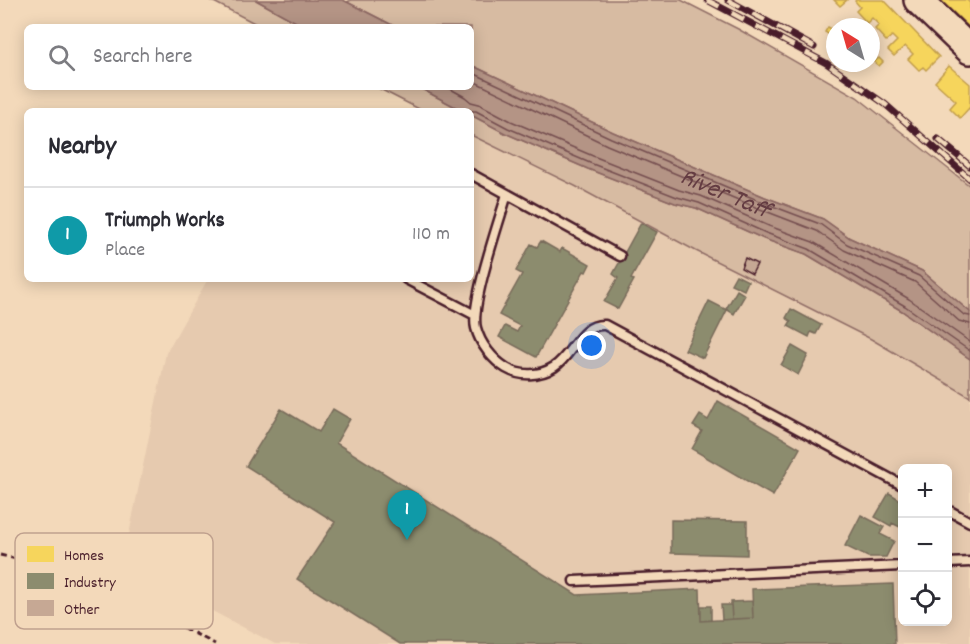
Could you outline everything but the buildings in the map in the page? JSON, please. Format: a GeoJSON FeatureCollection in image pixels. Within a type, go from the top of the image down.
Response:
{"type":"FeatureCollection","features":[{"type":"Feature","properties":{"kind":"main road"},"geometry":{"type":"LineString","coordinates":[[918,0],[970,50]]}},
{"type":"Feature","properties":{"kind":"lane"},"geometry":{"type":"LineString","coordinates":[[474,176],[620,256]]}},
{"type":"Feature","properties":{"kind":"lane"},"geometry":{"type":"LineString","coordinates":[[507,194],[475,315],[476,329],[494,358],[516,374],[528,375],[553,368],[566,357],[585,331],[591,327],[605,325],[898,483]]}},
{"type":"Feature","properties":{"kind":"lane"},"geometry":{"type":"LineString","coordinates":[[412,282],[475,315]]}},
{"type":"Feature","properties":{"kind":"lane"},"geometry":{"type":"LineString","coordinates":[[952,512],[970,522]]}},
{"type":"Feature","properties":{"kind":"lane"},"geometry":{"type":"LineString","coordinates":[[952,563],[970,562]]}},
{"type":"Feature","properties":{"kind":"lane"},"geometry":{"type":"LineString","coordinates":[[574,581],[898,566]]}},
{"type":"Feature","properties":{"kind":"path"},"geometry":{"type":"LineString","coordinates":[[0,555],[15,559]]}},
{"type":"Feature","properties":{"kind":"path"},"geometry":{"type":"LineString","coordinates":[[185,629],[214,644]]}},
{"type":"Feature","properties":{"kind":"shaded area"},"geometry":{"type":"Polygon","coordinates":[[[210,0],[256,0],[300,24],[256,24],[210,0]]]}},
{"type":"Feature","properties":{"kind":"shaded area"},"geometry":{"type":"Polygon","coordinates":[[[351,0],[681,0],[738,29],[857,97],[970,186],[970,312],[922,271],[850,238],[823,219],[765,197],[613,132],[474,66],[474,24],[390,24],[347,2],[351,0]]]}},
{"type":"Feature","properties":{"kind":"shaded area"},"geometry":{"type":"Polygon","coordinates":[[[382,90],[424,90],[457,108],[417,108],[382,90]]]}},
{"type":"Feature","properties":{"kind":"shaded area"},"geometry":{"type":"Polygon","coordinates":[[[474,117],[505,133],[588,169],[675,203],[696,208],[764,239],[806,254],[902,311],[970,359],[970,397],[871,339],[696,251],[575,186],[474,136],[474,117]]]}},
{"type":"Feature","properties":{"kind":"shaded area"},"geometry":{"type":"Polygon","coordinates":[[[474,136],[871,339],[970,397],[970,644],[275,644],[213,611],[213,533],[129,533],[166,353],[206,282],[474,282],[474,136]]]}},
{"type":"Feature","properties":{"kind":"shaded area"},"geometry":{"type":"Polygon","coordinates":[[[970,159],[970,186],[958,175],[970,159]]]}},
{"type":"Feature","properties":{"kind":"water"},"geometry":{"type":"Polygon","coordinates":[[[256,0],[343,0],[390,24],[300,24],[256,0]]]}},
{"type":"Feature","properties":{"kind":"water","name":"River Taff"},"geometry":{"type":"Polygon","coordinates":[[[474,66],[613,132],[765,197],[823,219],[850,238],[922,271],[970,312],[970,359],[902,311],[806,254],[764,239],[696,208],[675,203],[588,169],[505,133],[474,117],[474,108],[457,108],[424,90],[474,90],[474,66]]]}},
{"type":"Feature","properties":{"kind":"railway"},"geometry":{"type":"LineString","coordinates":[[707,0],[826,63],[885,104],[970,179]]}},
{"type":"Feature","properties":{"kind":"railway"},"geometry":{"type":"LineString","coordinates":[[728,0],[814,47]]}},
{"type":"Feature","properties":{"kind":"railway"},"geometry":{"type":"LineString","coordinates":[[938,139],[970,166]]}},
{"type":"Feature","properties":{"kind":"place","name":"Triumph Works"},"geometry":{"type":"Point","coordinates":[407,540]}}]}
